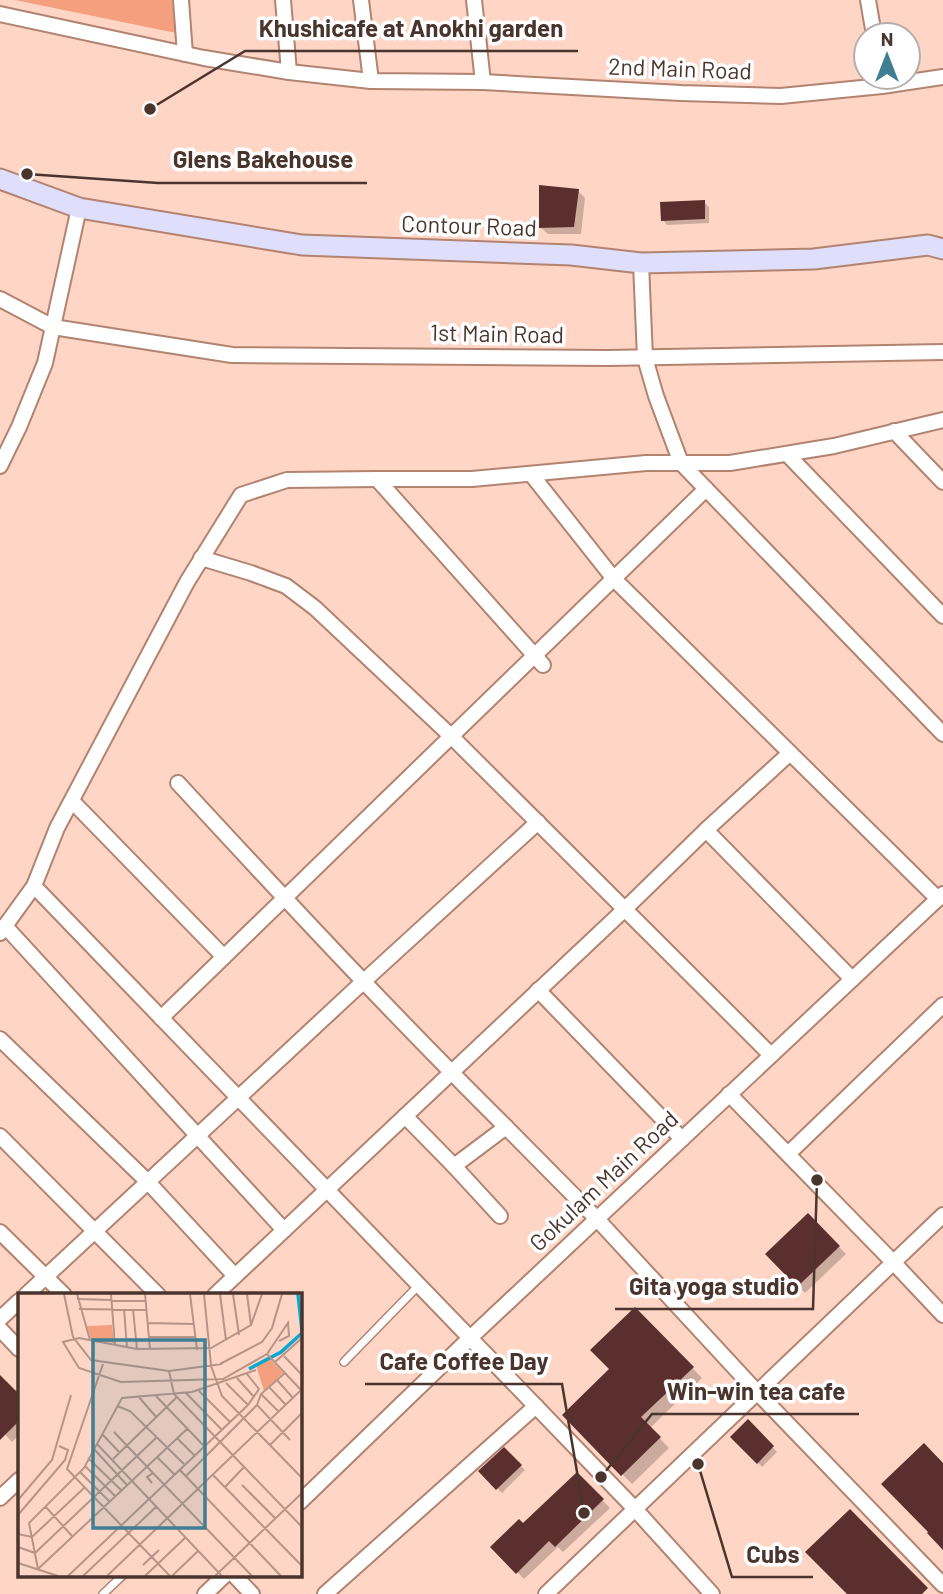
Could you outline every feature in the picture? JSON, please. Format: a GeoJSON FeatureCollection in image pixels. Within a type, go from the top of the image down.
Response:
{"type":"FeatureCollection","features":[{"type":"Feature","properties":{"kind":"main road","name":"Contour Road"},"geometry":{"type":"LineString","coordinates":[[0,179],[79,208],[302,244],[571,255],[641,263],[814,259],[938,243]]}},
{"type":"Feature","properties":{"kind":"street"},"geometry":{"type":"LineString","coordinates":[[181,0],[186,54]]}},
{"type":"Feature","properties":{"kind":"street"},"geometry":{"type":"LineString","coordinates":[[283,0],[289,72]]}},
{"type":"Feature","properties":{"kind":"street"},"geometry":{"type":"LineString","coordinates":[[362,0],[370,81]]}},
{"type":"Feature","properties":{"kind":"street"},"geometry":{"type":"LineString","coordinates":[[474,0],[483,82]]}},
{"type":"Feature","properties":{"kind":"street"},"geometry":{"type":"LineString","coordinates":[[868,0],[872,21]]}},
{"type":"Feature","properties":{"kind":"street","name":"2nd Main Road"},"geometry":{"type":"LineString","coordinates":[[0,14],[186,54],[289,72],[370,81],[483,82],[780,96],[852,86]]}},
{"type":"Feature","properties":{"kind":"street","name":"2nd Main Road"},"geometry":{"type":"LineString","coordinates":[[922,79],[943,77]]}},
{"type":"Feature","properties":{"kind":"street"},"geometry":{"type":"LineString","coordinates":[[0,466],[19,428],[45,363],[79,208]]}},
{"type":"Feature","properties":{"kind":"street"},"geometry":{"type":"LineString","coordinates":[[641,263],[645,358],[681,463],[943,734]]}},
{"type":"Feature","properties":{"kind":"street","name":"1st Main Road"},"geometry":{"type":"LineString","coordinates":[[0,299],[53,327],[232,355],[645,358],[943,352]]}},
{"type":"Feature","properties":{"kind":"street"},"geometry":{"type":"LineString","coordinates":[[285,1230],[3,930],[34,886],[57,828],[187,582],[241,495],[287,481],[472,480],[646,463],[730,463],[834,446],[943,420]]}},
{"type":"Feature","properties":{"kind":"street"},"geometry":{"type":"LineString","coordinates":[[894,431],[943,482]]}},
{"type":"Feature","properties":{"kind":"street"},"geometry":{"type":"LineString","coordinates":[[787,454],[943,616]]}},
{"type":"Feature","properties":{"kind":"street"},"geometry":{"type":"LineString","coordinates":[[531,474],[614,579],[660,631],[940,897]]}},
{"type":"Feature","properties":{"kind":"street"},"geometry":{"type":"LineString","coordinates":[[377,479],[539,661]]}},
{"type":"Feature","properties":{"kind":"street"},"geometry":{"type":"LineString","coordinates":[[161,1018],[451,736],[539,661],[614,579],[706,489]]}},
{"type":"Feature","properties":{"kind":"street"},"geometry":{"type":"LineString","coordinates":[[201,558],[286,586],[315,608],[451,736],[771,1055]]}},
{"type":"Feature","properties":{"kind":"street"},"geometry":{"type":"LineString","coordinates":[[217,1293],[625,909],[705,830],[790,753]]}},
{"type":"Feature","properties":{"kind":"street"},"geometry":{"type":"LineString","coordinates":[[178,783],[451,1073],[597,1219],[757,1392],[943,1585]]}},
{"type":"Feature","properties":{"kind":"street"},"geometry":{"type":"LineString","coordinates":[[72,801],[224,957]]}},
{"type":"Feature","properties":{"kind":"street"},"geometry":{"type":"LineString","coordinates":[[28,1293],[538,822]]}},
{"type":"Feature","properties":{"kind":"street"},"geometry":{"type":"LineString","coordinates":[[705,830],[852,979]]}},
{"type":"Feature","properties":{"kind":"street"},"geometry":{"type":"LineString","coordinates":[[34,886],[635,1509],[712,1594]]}},
{"type":"Feature","properties":{"kind":"street","name":"Gokulam Main Road"},"geometry":{"type":"LineString","coordinates":[[301,1501],[470,1338],[940,897]]}},
{"type":"Feature","properties":{"kind":"street"},"geometry":{"type":"LineString","coordinates":[[538,990],[681,1139]]}},
{"type":"Feature","properties":{"kind":"street"},"geometry":{"type":"LineString","coordinates":[[788,1154],[943,1005]]}},
{"type":"Feature","properties":{"kind":"street"},"geometry":{"type":"LineString","coordinates":[[0,1039],[148,1182],[236,1276]]}},
{"type":"Feature","properties":{"kind":"street"},"geometry":{"type":"LineString","coordinates":[[729,1094],[943,1315]]}},
{"type":"Feature","properties":{"kind":"street"},"geometry":{"type":"LineString","coordinates":[[405,1116],[500,1216]]}},
{"type":"Feature","properties":{"kind":"street"},"geometry":{"type":"LineString","coordinates":[[454,1166],[506,1127]]}},
{"type":"Feature","properties":{"kind":"street"},"geometry":{"type":"LineString","coordinates":[[0,1136],[156,1293]]}},
{"type":"Feature","properties":{"kind":"street"},"geometry":{"type":"LineString","coordinates":[[546,1594],[943,1215]]}},
{"type":"Feature","properties":{"kind":"street"},"geometry":{"type":"LineString","coordinates":[[0,1232],[62,1293]]}},
{"type":"Feature","properties":{"kind":"street"},"geometry":{"type":"LineString","coordinates":[[0,1319],[18,1302]]}},
{"type":"Feature","properties":{"kind":"street"},"geometry":{"type":"LineString","coordinates":[[0,1329],[18,1348]]}},
{"type":"Feature","properties":{"kind":"street"},"geometry":{"type":"LineString","coordinates":[[325,1594],[536,1406]]}},
{"type":"Feature","properties":{"kind":"street"},"geometry":{"type":"LineString","coordinates":[[0,1498],[18,1481]]}},
{"type":"Feature","properties":{"kind":"street"},"geometry":{"type":"LineString","coordinates":[[205,1594],[224,1576]]}},
{"type":"Feature","properties":{"kind":"street"},"geometry":{"type":"LineString","coordinates":[[235,1576],[252,1594]]}},
{"type":"Feature","properties":{"kind":"lane"},"geometry":{"type":"LineString","coordinates":[[344,1362],[419,1285]]}},
{"type":"Feature","properties":{"kind":"lane"},"geometry":{"type":"LineString","coordinates":[[103,1594],[122,1576]]}},
{"type":"Feature","properties":{"kind":"shaded area"},"geometry":{"type":"Polygon","coordinates":[[[15,0],[172,0],[176,33],[15,0]]]}},
{"type":"Feature","properties":{"kind":"building"},"geometry":{"type":"Polygon","coordinates":[[[539,185],[579,189],[574,227],[539,228],[539,185]]]}},
{"type":"Feature","properties":{"kind":"building"},"geometry":{"type":"Polygon","coordinates":[[[705,200],[705,219],[661,221],[660,202],[705,200]]]}},
{"type":"Feature","properties":{"kind":"building"},"geometry":{"type":"Polygon","coordinates":[[[808,1213],[840,1246],[797,1287],[765,1254],[808,1213]]]}},
{"type":"Feature","properties":{"kind":"building"},"geometry":{"type":"Polygon","coordinates":[[[635,1307],[694,1367],[641,1417],[661,1437],[621,1476],[562,1415],[609,1369],[590,1350],[635,1307]]]}},
{"type":"Feature","properties":{"kind":"building"},"geometry":{"type":"Polygon","coordinates":[[[0,1375],[18,1393],[18,1422],[0,1440],[0,1375]]]}},
{"type":"Feature","properties":{"kind":"building"},"geometry":{"type":"Polygon","coordinates":[[[748,1419],[774,1446],[757,1464],[730,1437],[748,1419]]]}},
{"type":"Feature","properties":{"kind":"building"},"geometry":{"type":"Polygon","coordinates":[[[924,1443],[943,1463],[943,1550],[881,1484],[924,1443]]]}},
{"type":"Feature","properties":{"kind":"building"},"geometry":{"type":"Polygon","coordinates":[[[504,1447],[522,1465],[496,1490],[478,1471],[504,1447]]]}},
{"type":"Feature","properties":{"kind":"building"},"geometry":{"type":"Polygon","coordinates":[[[577,1472],[604,1499],[555,1547],[549,1541],[516,1574],[490,1547],[519,1519],[523,1523],[577,1472]]]}},
{"type":"Feature","properties":{"kind":"building"},"geometry":{"type":"Polygon","coordinates":[[[850,1509],[928,1588],[922,1594],[847,1594],[805,1552],[850,1509]]]}},
{"type":"Feature","properties":{"kind":"place","name":"Khushicafe at Anokhi garden"},"geometry":{"type":"Point","coordinates":[150,109]}},
{"type":"Feature","properties":{"kind":"place","name":"Glens Bakehouse"},"geometry":{"type":"Point","coordinates":[27,174]}},
{"type":"Feature","properties":{"kind":"place","name":"Gita yoga studio"},"geometry":{"type":"Point","coordinates":[817,1180]}},
{"type":"Feature","properties":{"kind":"place","name":"Cubs"},"geometry":{"type":"Point","coordinates":[698,1464]}},
{"type":"Feature","properties":{"kind":"place","name":"Win-win tea cafe"},"geometry":{"type":"Point","coordinates":[601,1477]}},
{"type":"Feature","properties":{"kind":"place","name":"Cafe Coffee Day"},"geometry":{"type":"Point","coordinates":[584,1513]}}]}
